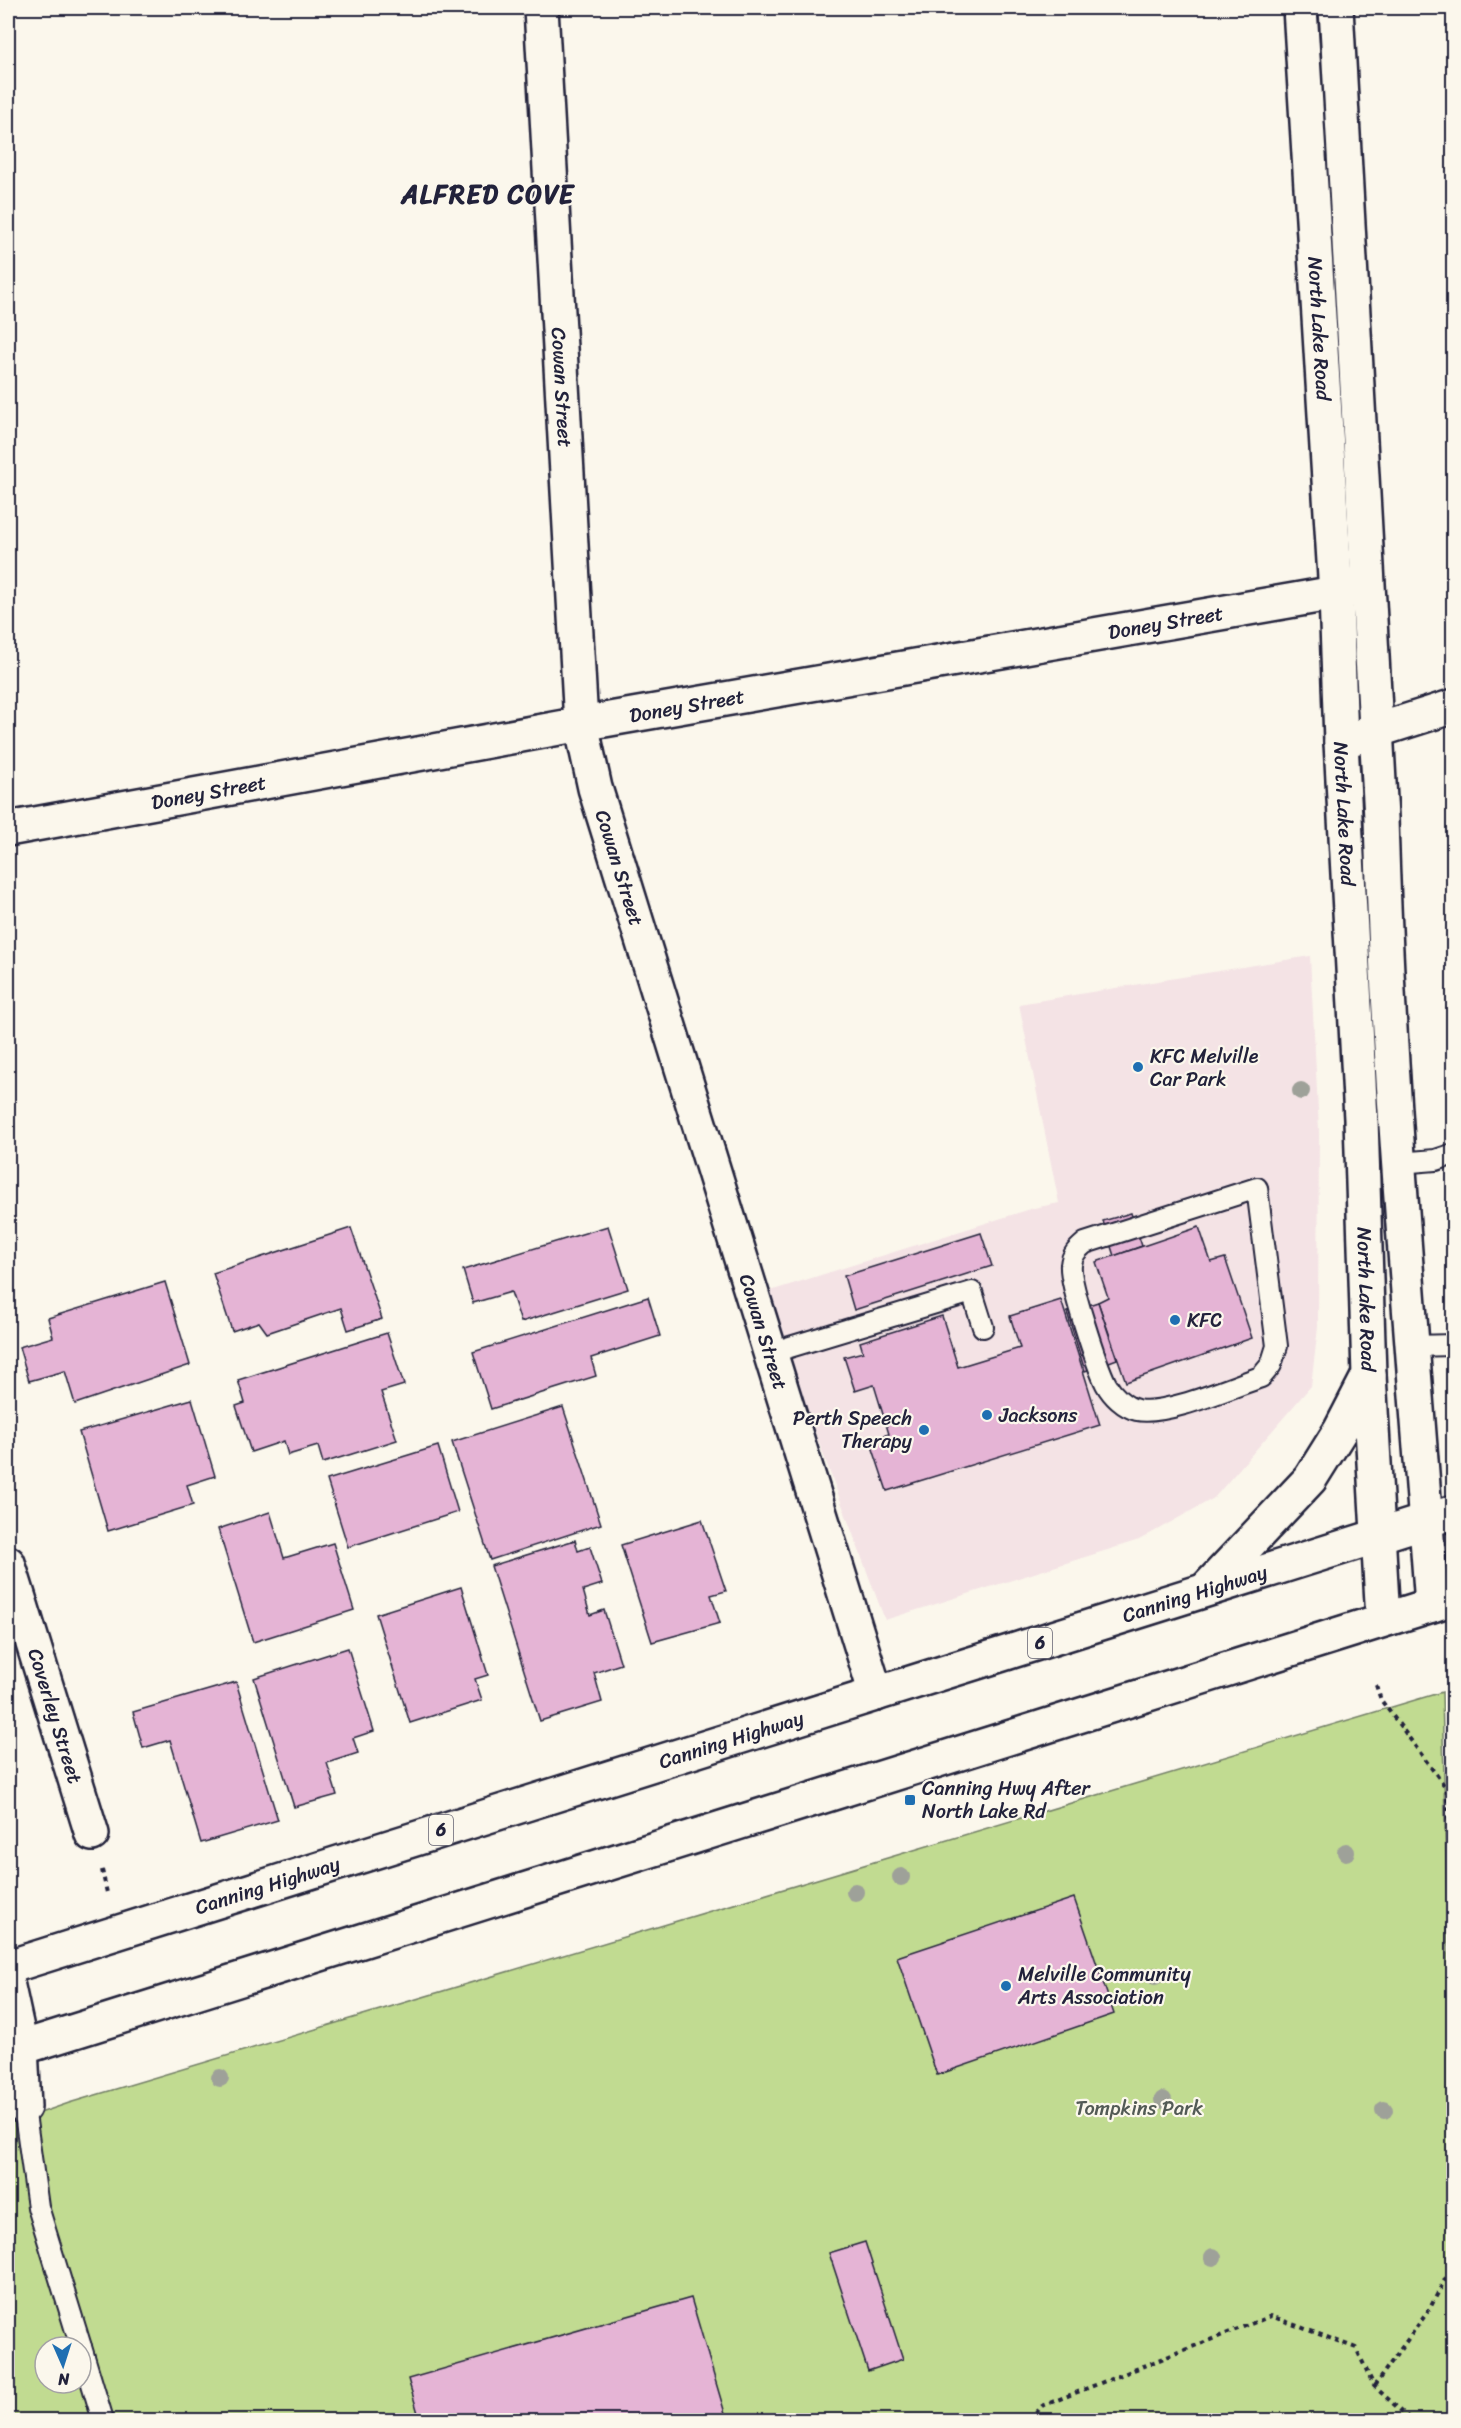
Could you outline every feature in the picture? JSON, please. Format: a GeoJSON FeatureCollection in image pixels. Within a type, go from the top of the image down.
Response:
{"type":"FeatureCollection","features":[{"type":"Feature","properties":{"kind":"main road","name":"Cowan Street"},"geometry":{"type":"LineString","coordinates":[[541,8],[581,724],[595,788],[876,1694]]}},
{"type":"Feature","properties":{"kind":"main road","name":"North Lake Road"},"geometry":{"type":"LineString","coordinates":[[1300,8],[1336,594],[1341,742],[1361,1119],[1369,1375],[1383,1620]]}},
{"type":"Feature","properties":{"kind":"main road","name":"North Lake Road"},"geometry":{"type":"LineString","coordinates":[[1336,8],[1376,730],[1392,1098],[1413,1346],[1440,1517],[1443,1602]]}},
{"type":"Feature","properties":{"kind":"main road","name":"Doney Street"},"geometry":{"type":"LineString","coordinates":[[8,828],[581,724],[1368,587]]}},
{"type":"Feature","properties":{"kind":"main road"},"geometry":{"type":"LineString","coordinates":[[1341,742],[1454,706]]}},
{"type":"Feature","properties":{"kind":"main road"},"geometry":{"type":"LineString","coordinates":[[1203,1591],[1310,1479],[1340,1431],[1369,1375]]}},
{"type":"Feature","properties":{"kind":"main road","name":"Canning Highway"},"geometry":{"type":"LineString","coordinates":[[8,1967],[1440,1517]]}},
{"type":"Feature","properties":{"kind":"main road","name":"Coverley Street"},"geometry":{"type":"LineString","coordinates":[[8,1563],[92,1834]]}},
{"type":"Feature","properties":{"kind":"main road"},"geometry":{"type":"LineString","coordinates":[[14,2050],[1443,1602]]}},
{"type":"Feature","properties":{"kind":"main road"},"geometry":{"type":"LineString","coordinates":[[8,1987],[14,2050],[24,2107]]}},
{"type":"Feature","properties":{"kind":"lane"},"geometry":{"type":"LineString","coordinates":[[1398,1163],[1436,1160],[1454,1154]]}},
{"type":"Feature","properties":{"kind":"lane"},"geometry":{"type":"LineString","coordinates":[[1257,1188],[1276,1346],[1271,1365],[1261,1377],[1158,1412],[1135,1410],[1117,1399],[1106,1384],[1071,1282],[1070,1264],[1075,1252],[1085,1243],[1257,1188]]}},
{"type":"Feature","properties":{"kind":"lane"},"geometry":{"type":"LineString","coordinates":[[770,1353],[972,1292],[983,1327]]}},
{"type":"Feature","properties":{"kind":"lane"},"geometry":{"type":"LineString","coordinates":[[1413,1346],[1454,1345]]}},
{"type":"Feature","properties":{"kind":"lane"},"geometry":{"type":"LineString","coordinates":[[24,2107],[38,2207],[77,2335]]}},
{"type":"Feature","properties":{"kind":"lane"},"geometry":{"type":"LineString","coordinates":[[93,2387],[103,2421]]}},
{"type":"Feature","properties":{"kind":"path"},"geometry":{"type":"LineString","coordinates":[[1376,1685],[1381,1700],[1448,1789],[1454,1926]]}},
{"type":"Feature","properties":{"kind":"path"},"geometry":{"type":"LineString","coordinates":[[92,1834],[108,1893],[97,1896]]}},
{"type":"Feature","properties":{"kind":"path"},"geometry":{"type":"LineString","coordinates":[[1374,2386],[1429,2310],[1452,2266],[1454,2198]]}},
{"type":"Feature","properties":{"kind":"path"},"geometry":{"type":"LineString","coordinates":[[1030,2421],[1042,2406],[1271,2316],[1356,2348],[1374,2386],[1412,2421]]}},
{"type":"Feature","properties":{"kind":"shaded area"},"geometry":{"type":"Polygon","coordinates":[[[1310,956],[1319,1129],[1318,1327],[1311,1386],[1214,1498],[1139,1540],[885,1620],[793,1373],[767,1292],[1034,1208],[1059,1203],[1019,1004],[1310,956]]]}},
{"type":"Feature","properties":{"kind":"green space","name":"Tompkins Park"},"geometry":{"type":"Polygon","coordinates":[[[1442,1692],[1453,2165],[1453,2420],[8,2420],[8,2124],[69,2103],[1442,1692]]]}},
{"type":"Feature","properties":{"kind":"building"},"geometry":{"type":"Polygon","coordinates":[[[1131,1213],[1142,1246],[1114,1256],[1103,1221],[1131,1213]]]}},
{"type":"Feature","properties":{"kind":"building"},"geometry":{"type":"Polygon","coordinates":[[[608,1226],[628,1289],[521,1322],[511,1292],[473,1303],[463,1270],[608,1226]]]}},
{"type":"Feature","properties":{"kind":"building","name":"KFC"},"geometry":{"type":"Polygon","coordinates":[[[1199,1227],[1211,1262],[1225,1258],[1252,1338],[1126,1382],[1098,1302],[1108,1297],[1096,1262],[1199,1227]]]}},
{"type":"Feature","properties":{"kind":"building"},"geometry":{"type":"Polygon","coordinates":[[[351,1228],[382,1319],[348,1330],[341,1308],[267,1333],[259,1322],[232,1331],[213,1273],[351,1228]]]}},
{"type":"Feature","properties":{"kind":"building"},"geometry":{"type":"Polygon","coordinates":[[[981,1233],[992,1266],[854,1310],[844,1276],[981,1233]]]}},
{"type":"Feature","properties":{"kind":"building"},"geometry":{"type":"Polygon","coordinates":[[[165,1282],[190,1365],[75,1404],[65,1371],[29,1381],[19,1347],[53,1337],[48,1318],[165,1282]]]}},
{"type":"Feature","properties":{"kind":"building"},"geometry":{"type":"Polygon","coordinates":[[[648,1297],[660,1336],[591,1358],[596,1376],[491,1409],[473,1352],[648,1297]]]}},
{"type":"Feature","properties":{"kind":"building"},"geometry":{"type":"Polygon","coordinates":[[[1061,1300],[1100,1425],[887,1491],[870,1440],[889,1434],[874,1385],[855,1391],[844,1357],[863,1352],[860,1342],[942,1316],[958,1367],[1020,1348],[1010,1316],[1061,1300]]]}},
{"type":"Feature","properties":{"kind":"building"},"geometry":{"type":"Polygon","coordinates":[[[1098,1302],[1117,1359],[1085,1371],[1067,1312],[1098,1302]]]}},
{"type":"Feature","properties":{"kind":"building"},"geometry":{"type":"Polygon","coordinates":[[[387,1333],[404,1385],[381,1392],[397,1440],[323,1463],[318,1446],[288,1455],[284,1441],[251,1452],[236,1406],[245,1403],[238,1380],[387,1333]]]}},
{"type":"Feature","properties":{"kind":"building"},"geometry":{"type":"Polygon","coordinates":[[[192,1399],[215,1476],[187,1485],[193,1505],[108,1531],[79,1432],[192,1399]]]}},
{"type":"Feature","properties":{"kind":"building"},"geometry":{"type":"Polygon","coordinates":[[[563,1407],[601,1524],[490,1560],[452,1442],[563,1407]]]}},
{"type":"Feature","properties":{"kind":"building"},"geometry":{"type":"Polygon","coordinates":[[[438,1446],[458,1512],[348,1547],[327,1480],[438,1446]]]}},
{"type":"Feature","properties":{"kind":"building"},"geometry":{"type":"Polygon","coordinates":[[[270,1512],[284,1558],[333,1543],[354,1610],[253,1642],[218,1529],[270,1512]]]}},
{"type":"Feature","properties":{"kind":"building"},"geometry":{"type":"Polygon","coordinates":[[[702,1520],[726,1591],[711,1595],[720,1623],[652,1642],[621,1545],[702,1520]]]}},
{"type":"Feature","properties":{"kind":"building"},"geometry":{"type":"Polygon","coordinates":[[[575,1540],[578,1551],[590,1547],[602,1584],[583,1590],[590,1615],[604,1610],[621,1664],[594,1673],[602,1702],[540,1721],[491,1566],[575,1540]]]}},
{"type":"Feature","properties":{"kind":"building"},"geometry":{"type":"Polygon","coordinates":[[[461,1587],[488,1675],[475,1679],[482,1700],[410,1723],[376,1614],[461,1587]]]}},
{"type":"Feature","properties":{"kind":"building"},"geometry":{"type":"Polygon","coordinates":[[[348,1648],[374,1731],[353,1738],[358,1753],[327,1763],[337,1795],[294,1807],[254,1678],[348,1648]]]}},
{"type":"Feature","properties":{"kind":"building"},"geometry":{"type":"Polygon","coordinates":[[[236,1682],[278,1820],[201,1843],[170,1740],[143,1748],[133,1712],[236,1682]]]}},
{"type":"Feature","properties":{"kind":"building","name":"Melville Community Arts Association"},"geometry":{"type":"Polygon","coordinates":[[[1074,1898],[1114,2014],[937,2075],[897,1957],[1074,1898]]]}},
{"type":"Feature","properties":{"kind":"building"},"geometry":{"type":"Polygon","coordinates":[[[865,2242],[903,2359],[868,2371],[829,2253],[865,2242]]]}},
{"type":"Feature","properties":{"kind":"building"},"geometry":{"type":"Polygon","coordinates":[[[691,2298],[727,2420],[420,2420],[408,2379],[691,2298]]]}},
{"type":"Feature","properties":{"kind":"place","name":"KFC Melville Car Park"},"geometry":{"type":"Point","coordinates":[1138,1067]}},
{"type":"Feature","properties":{"kind":"place","name":"KFC"},"geometry":{"type":"Point","coordinates":[1175,1320]}},
{"type":"Feature","properties":{"kind":"place","name":"Jacksons"},"geometry":{"type":"Point","coordinates":[987,1415]}},
{"type":"Feature","properties":{"kind":"place","name":"Perth Speech Therapy"},"geometry":{"type":"Point","coordinates":[924,1430]}},
{"type":"Feature","properties":{"kind":"place","name":"Canning Hwy After North Lake Rd"},"geometry":{"type":"Point","coordinates":[910,1800]}},
{"type":"Feature","properties":{"kind":"place","name":"Melville Community Arts Association"},"geometry":{"type":"Point","coordinates":[1006,1986]}},
{"type":"Feature","properties":{"kind":"district","name":"ALFRED COVE"},"geometry":{"type":"Point","coordinates":[488,194]}}]}
